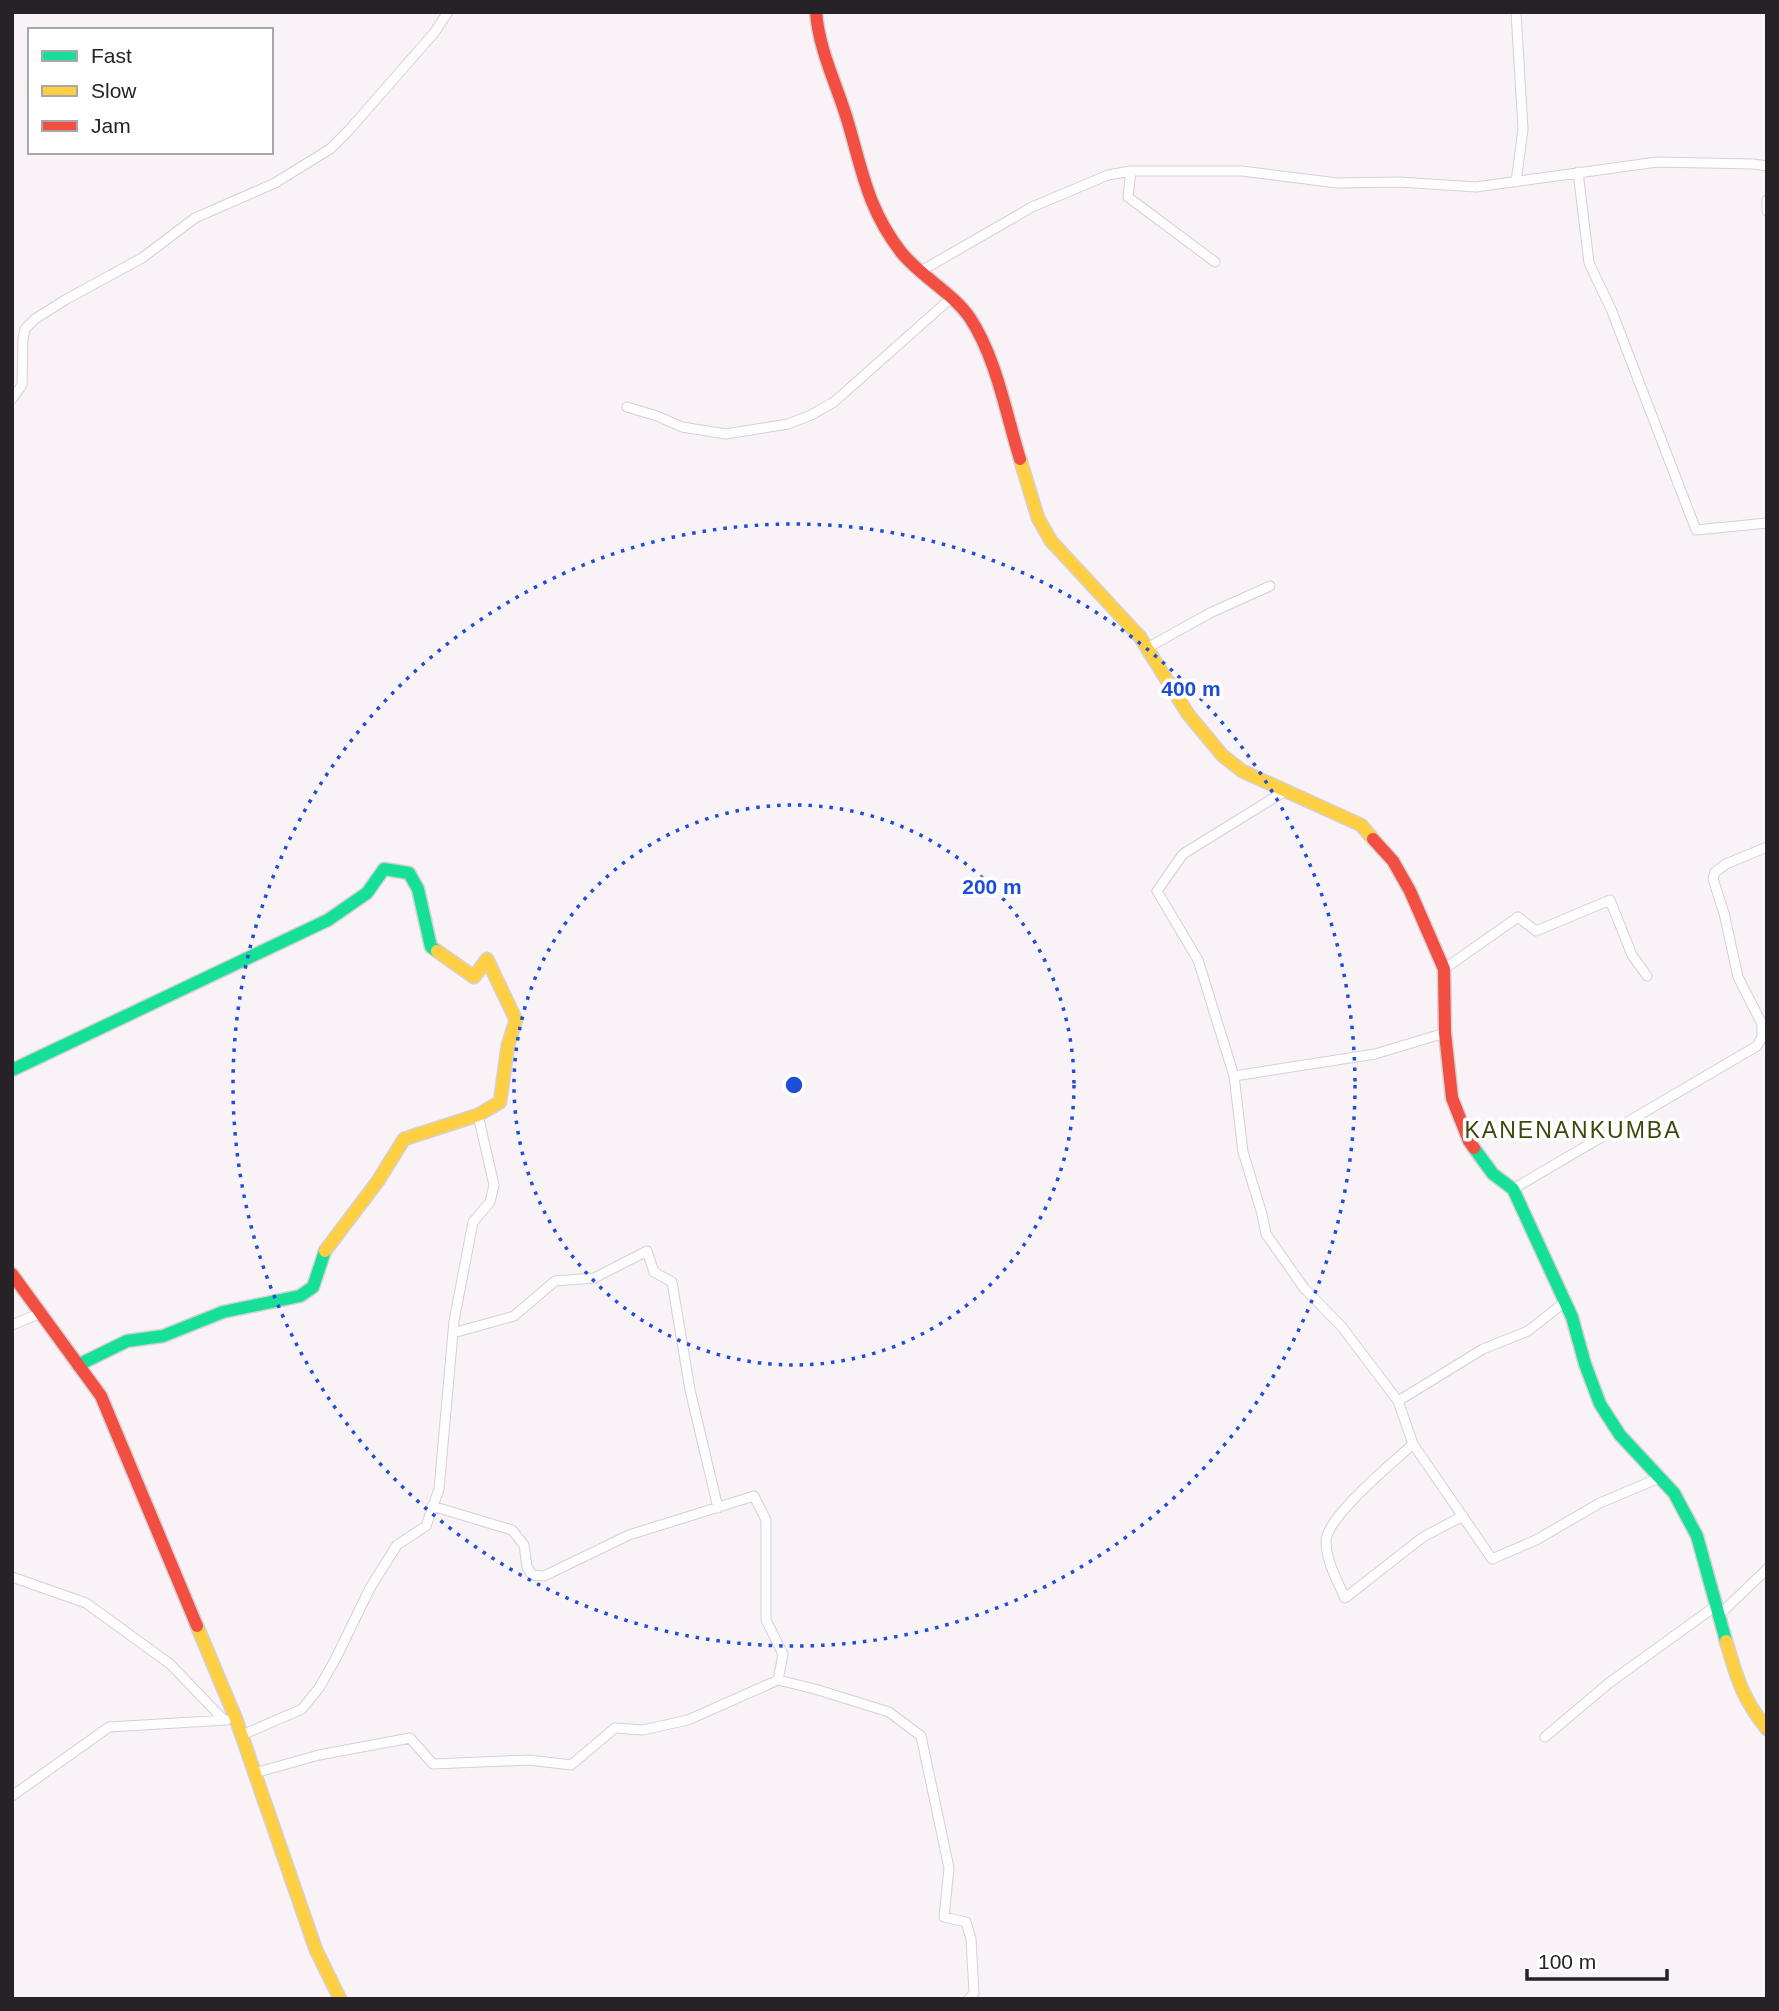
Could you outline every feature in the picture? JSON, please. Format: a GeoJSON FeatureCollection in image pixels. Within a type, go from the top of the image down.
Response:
{"type":"FeatureCollection","features":[{"type":"Feature","properties":{"kind":"street"},"geometry":{"type":"LineString","coordinates":[[12,399],[22,384],[25,329],[35,319],[142,258],[195,218],[275,183],[330,149],[435,33],[448,12]]}},
{"type":"Feature","properties":{"kind":"street"},"geometry":{"type":"LineString","coordinates":[[816,12],[818,36],[847,120],[870,201],[901,253],[969,317],[988,354],[1038,518],[1051,541],[1113,606],[1147,648],[1188,714],[1222,755],[1242,771],[1361,825],[1393,861],[1410,891],[1444,969],[1445,1033],[1452,1098],[1469,1141],[1493,1174],[1513,1189],[1566,1301],[1600,1404],[1620,1435],[1674,1493],[1696,1536],[1739,1686],[1751,1709],[1767,1729]]}},
{"type":"Feature","properties":{"kind":"street"},"geometry":{"type":"LineString","coordinates":[[1516,12],[1523,129],[1516,182]]}},
{"type":"Feature","properties":{"kind":"street"},"geometry":{"type":"LineString","coordinates":[[921,271],[1032,207],[1108,175],[1131,171],[1242,172],[1337,183],[1399,182],[1476,187],[1657,162],[1767,166]]}},
{"type":"Feature","properties":{"kind":"street"},"geometry":{"type":"LineString","coordinates":[[1131,171],[1128,197],[1215,262]]}},
{"type":"Feature","properties":{"kind":"street"},"geometry":{"type":"LineString","coordinates":[[1578,172],[1589,263],[1611,309],[1696,530],[1767,523]]}},
{"type":"Feature","properties":{"kind":"street"},"geometry":{"type":"LineString","coordinates":[[1767,200],[1767,211]]}},
{"type":"Feature","properties":{"kind":"street"},"geometry":{"type":"LineString","coordinates":[[627,407],[682,427],[726,434],[788,424],[834,402],[950,299]]}},
{"type":"Feature","properties":{"kind":"street"},"geometry":{"type":"LineString","coordinates":[[1147,648],[1210,613],[1270,586]]}},
{"type":"Feature","properties":{"kind":"street"},"geometry":{"type":"LineString","coordinates":[[1285,791],[1183,853],[1157,891],[1198,960],[1234,1076],[1243,1152],[1266,1234],[1304,1288],[1342,1327],[1398,1401],[1413,1444],[1492,1559],[1536,1540],[1600,1503],[1660,1478]]}},
{"type":"Feature","properties":{"kind":"street"},"geometry":{"type":"LineString","coordinates":[[1513,1189],[1757,1046],[1762,1037],[1762,1024],[1738,977],[1724,913],[1713,879],[1715,873],[1726,864],[1767,847]]}},
{"type":"Feature","properties":{"kind":"street"},"geometry":{"type":"LineString","coordinates":[[12,1070],[328,920],[367,893],[384,869],[409,873],[418,889],[431,947],[474,977],[487,959],[516,1020],[508,1045],[500,1102],[478,1115],[404,1139],[374,1187],[326,1248],[313,1287],[300,1296],[223,1312],[163,1336],[127,1341],[78,1365]]}},
{"type":"Feature","properties":{"kind":"street"},"geometry":{"type":"LineString","coordinates":[[1444,969],[1518,917],[1536,931],[1610,900],[1632,955],[1647,976]]}},
{"type":"Feature","properties":{"kind":"street"},"geometry":{"type":"LineString","coordinates":[[1234,1076],[1375,1054],[1445,1033]]}},
{"type":"Feature","properties":{"kind":"street"},"geometry":{"type":"LineString","coordinates":[[242,1735],[302,1709],[319,1688],[370,1588],[397,1545],[426,1526],[439,1489],[453,1333],[473,1222],[490,1202],[494,1185],[478,1115]]}},
{"type":"Feature","properties":{"kind":"street"},"geometry":{"type":"LineString","coordinates":[[453,1333],[514,1316],[555,1281],[594,1278],[647,1251],[654,1272],[672,1283],[690,1390],[718,1508]]}},
{"type":"Feature","properties":{"kind":"street"},"geometry":{"type":"LineString","coordinates":[[12,1274],[101,1396],[230,1719]]}},
{"type":"Feature","properties":{"kind":"street"},"geometry":{"type":"LineString","coordinates":[[1398,1401],[1483,1349],[1528,1331],[1566,1301]]}},
{"type":"Feature","properties":{"kind":"street"},"geometry":{"type":"LineString","coordinates":[[12,1325],[41,1313]]}},
{"type":"Feature","properties":{"kind":"street"},"geometry":{"type":"LineString","coordinates":[[1413,1444],[1336,1518],[1326,1538],[1330,1564],[1345,1598],[1423,1537],[1463,1516]]}},
{"type":"Feature","properties":{"kind":"street"},"geometry":{"type":"LineString","coordinates":[[432,1506],[513,1530],[524,1545],[527,1567],[533,1575],[544,1576],[629,1535],[754,1496],[766,1520],[766,1620],[783,1654],[778,1680]]}},
{"type":"Feature","properties":{"kind":"street"},"geometry":{"type":"LineString","coordinates":[[1545,1737],[1609,1683],[1719,1610],[1767,1569]]}},
{"type":"Feature","properties":{"kind":"street"},"geometry":{"type":"LineString","coordinates":[[12,1577],[86,1603],[170,1664],[230,1719],[242,1735],[316,1950],[340,1999]]}},
{"type":"Feature","properties":{"kind":"street"},"geometry":{"type":"LineString","coordinates":[[255,1773],[319,1755],[410,1738],[433,1764],[529,1760],[571,1765],[615,1728],[643,1730],[688,1720],[778,1680],[889,1712],[921,1736],[949,1868],[943,1917],[966,1922],[971,1939],[974,1993],[969,1999]]}},
{"type":"Feature","properties":{"kind":"street"},"geometry":{"type":"LineString","coordinates":[[12,1796],[109,1727],[230,1719]]}},
{"type":"Feature","properties":{"kind":"traffic: fast"},"geometry":{"type":"LineString","coordinates":[[12,1070],[328,920],[367,893],[384,869],[409,873],[418,889],[431,947],[437,951]]}},
{"type":"Feature","properties":{"kind":"traffic: fast"},"geometry":{"type":"LineString","coordinates":[[1474,1148],[1493,1174],[1513,1189],[1572,1317],[1600,1404],[1620,1435],[1674,1493],[1697,1536],[1726,1641]]}},
{"type":"Feature","properties":{"kind":"traffic: fast"},"geometry":{"type":"LineString","coordinates":[[78,1365],[127,1341],[163,1336],[223,1312],[300,1296],[313,1287],[325,1251]]}},
{"type":"Feature","properties":{"kind":"traffic: slow"},"geometry":{"type":"LineString","coordinates":[[1020,459],[1038,518],[1051,541],[1140,637],[1188,714],[1222,755],[1242,771],[1361,825],[1373,839]]}},
{"type":"Feature","properties":{"kind":"traffic: slow"},"geometry":{"type":"LineString","coordinates":[[325,1251],[378,1181],[404,1139],[478,1115],[500,1102],[508,1045],[516,1020],[487,959],[474,977],[437,951]]}},
{"type":"Feature","properties":{"kind":"traffic: slow"},"geometry":{"type":"LineString","coordinates":[[197,1626],[236,1719],[316,1950],[340,1999]]}},
{"type":"Feature","properties":{"kind":"traffic: slow"},"geometry":{"type":"LineString","coordinates":[[1726,1641],[1741,1687],[1767,1729]]}},
{"type":"Feature","properties":{"kind":"traffic: jam"},"geometry":{"type":"LineString","coordinates":[[816,12],[824,53],[880,220],[901,252],[963,309],[979,333],[1000,386],[1020,459]]}},
{"type":"Feature","properties":{"kind":"traffic: jam"},"geometry":{"type":"LineString","coordinates":[[1373,839],[1393,861],[1410,891],[1444,969],[1445,1033],[1452,1098],[1474,1148]]}},
{"type":"Feature","properties":{"kind":"traffic: jam"},"geometry":{"type":"LineString","coordinates":[[12,1274],[101,1396],[197,1626]]}},
{"type":"Feature","properties":{"kind":"district","name":"KANENANKUMBA"},"geometry":{"type":"Point","coordinates":[1573,1130]}}]}
